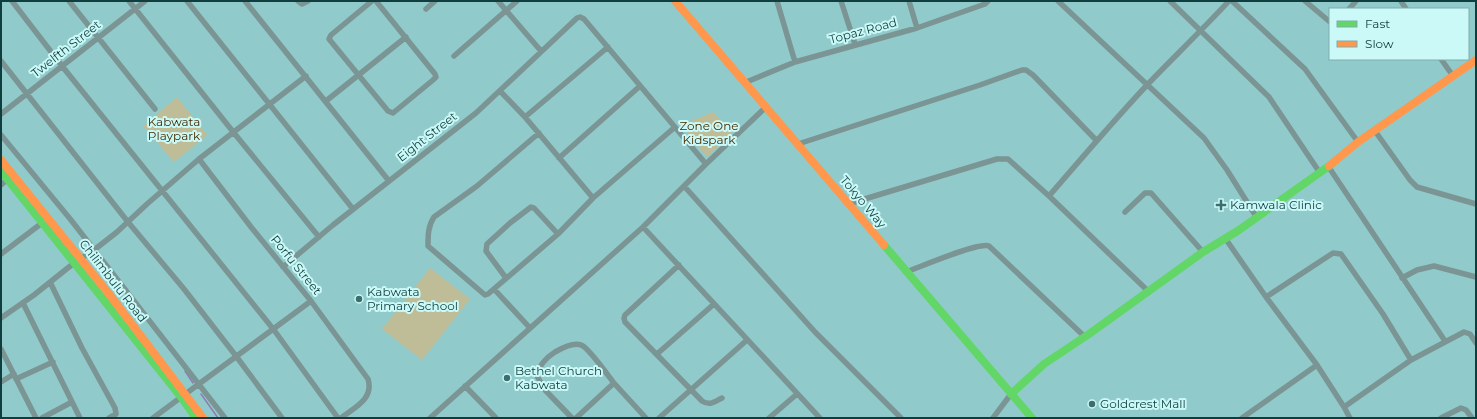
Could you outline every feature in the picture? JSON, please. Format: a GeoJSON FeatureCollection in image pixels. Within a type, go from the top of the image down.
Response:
{"type":"FeatureCollection","features":[{"type":"Feature","properties":{"kind":"main road","name":"Tokyo Way"},"geometry":{"type":"LineString","coordinates":[[675,1],[1032,418]]}},
{"type":"Feature","properties":{"kind":"main road"},"geometry":{"type":"LineString","coordinates":[[1011,394],[1044,364],[1204,252],[1257,218],[1320,173],[1358,142],[1476,60]]}},
{"type":"Feature","properties":{"kind":"main road","name":"Chilimbulu Road"},"geometry":{"type":"LineString","coordinates":[[1,160],[77,261],[183,395],[203,418]]}},
{"type":"Feature","properties":{"kind":"main road","name":"Chilimbulu Road"},"geometry":{"type":"LineString","coordinates":[[1,171],[4,182],[77,261]]}},
{"type":"Feature","properties":{"kind":"main road","name":"Chilimbulu Road"},"geometry":{"type":"LineString","coordinates":[[183,395],[196,418]]}},
{"type":"Feature","properties":{"kind":"street"},"geometry":{"type":"LineString","coordinates":[[12,1],[62,66],[274,330],[340,418]]}},
{"type":"Feature","properties":{"kind":"street"},"geometry":{"type":"LineString","coordinates":[[69,1],[155,109]]}},
{"type":"Feature","properties":{"kind":"street"},"geometry":{"type":"LineString","coordinates":[[129,1],[319,237]]}},
{"type":"Feature","properties":{"kind":"street","name":"Twelfth Street"},"geometry":{"type":"LineString","coordinates":[[1,114],[145,1]]}},
{"type":"Feature","properties":{"kind":"street"},"geometry":{"type":"LineString","coordinates":[[187,1],[353,209]]}},
{"type":"Feature","properties":{"kind":"street"},"geometry":{"type":"LineString","coordinates":[[245,1],[389,181]]}},
{"type":"Feature","properties":{"kind":"street"},"geometry":{"type":"LineString","coordinates":[[298,1],[302,4],[308,1]]}},
{"type":"Feature","properties":{"kind":"street"},"geometry":{"type":"LineString","coordinates":[[372,1],[331,36],[330,39],[388,111],[393,113],[436,77],[406,37],[376,1]]}},
{"type":"Feature","properties":{"kind":"street"},"geometry":{"type":"LineString","coordinates":[[426,9],[435,1]]}},
{"type":"Feature","properties":{"kind":"street"},"geometry":{"type":"LineString","coordinates":[[498,1],[541,51]]}},
{"type":"Feature","properties":{"kind":"street"},"geometry":{"type":"LineString","coordinates":[[454,56],[517,1]]}},
{"type":"Feature","properties":{"kind":"street"},"geometry":{"type":"LineString","coordinates":[[777,1],[795,62]]}},
{"type":"Feature","properties":{"kind":"street"},"geometry":{"type":"LineString","coordinates":[[841,1],[855,44]]}},
{"type":"Feature","properties":{"kind":"street"},"geometry":{"type":"LineString","coordinates":[[909,1],[917,28]]}},
{"type":"Feature","properties":{"kind":"street","name":"Topaz Road"},"geometry":{"type":"LineString","coordinates":[[744,83],[795,62],[855,44],[917,28],[980,6],[988,1]]}},
{"type":"Feature","properties":{"kind":"street"},"geometry":{"type":"LineString","coordinates":[[1058,1],[1204,138],[1227,170],[1257,218]]}},
{"type":"Feature","properties":{"kind":"street"},"geometry":{"type":"LineString","coordinates":[[1170,1],[1269,97],[1320,173]]}},
{"type":"Feature","properties":{"kind":"street"},"geometry":{"type":"LineString","coordinates":[[1049,196],[1096,140],[1148,84],[1202,31],[1229,1]]}},
{"type":"Feature","properties":{"kind":"street"},"geometry":{"type":"LineString","coordinates":[[1232,1],[1305,69],[1358,142]]}},
{"type":"Feature","properties":{"kind":"street"},"geometry":{"type":"LineString","coordinates":[[1305,1],[1329,21]]}},
{"type":"Feature","properties":{"kind":"street","name":"Eight Street"},"geometry":{"type":"LineString","coordinates":[[283,267],[353,209],[476,113],[577,18],[580,16],[584,19],[608,47]]}},
{"type":"Feature","properties":{"kind":"street"},"geometry":{"type":"LineString","coordinates":[[326,101],[406,37]]}},
{"type":"Feature","properties":{"kind":"street"},"geometry":{"type":"LineString","coordinates":[[525,117],[608,47],[706,164]]}},
{"type":"Feature","properties":{"kind":"street"},"geometry":{"type":"LineString","coordinates":[[1442,60],[1453,76]]}},
{"type":"Feature","properties":{"kind":"street"},"geometry":{"type":"LineString","coordinates":[[1,61],[128,222],[184,289],[282,418]]}},
{"type":"Feature","properties":{"kind":"street"},"geometry":{"type":"LineString","coordinates":[[798,144],[973,88],[1022,70],[1026,70],[1033,75],[1096,140]]}},
{"type":"Feature","properties":{"kind":"street"},"geometry":{"type":"LineString","coordinates":[[1,318],[94,250],[199,159],[306,76]]}},
{"type":"Feature","properties":{"kind":"street"},"geometry":{"type":"LineString","coordinates":[[559,158],[640,86]]}},
{"type":"Feature","properties":{"kind":"street"},"geometry":{"type":"LineString","coordinates":[[500,91],[539,133],[593,198]]}},
{"type":"Feature","properties":{"kind":"street"},"geometry":{"type":"LineString","coordinates":[[430,418],[643,227],[766,107]]}},
{"type":"Feature","properties":{"kind":"street"},"geometry":{"type":"LineString","coordinates":[[539,133],[477,186],[434,217],[430,223],[428,246],[484,295],[488,294],[558,234],[593,198],[675,127]]}},
{"type":"Feature","properties":{"kind":"street"},"geometry":{"type":"LineString","coordinates":[[1375,131],[1410,180],[1417,187],[1476,204]]}},
{"type":"Feature","properties":{"kind":"street"},"geometry":{"type":"LineString","coordinates":[[1,135],[53,197],[224,418]]}},
{"type":"Feature","properties":{"kind":"street"},"geometry":{"type":"LineString","coordinates":[[848,204],[1001,158],[1008,159],[1012,161],[1148,291]]}},
{"type":"Feature","properties":{"kind":"street","name":"Porfu Street"},"geometry":{"type":"LineString","coordinates":[[199,159],[311,301],[368,379],[370,387],[366,398],[340,418]]}},
{"type":"Feature","properties":{"kind":"street"},"geometry":{"type":"LineString","coordinates":[[1328,166],[1445,341]]}},
{"type":"Feature","properties":{"kind":"street"},"geometry":{"type":"LineString","coordinates":[[684,186],[815,332],[900,418]]}},
{"type":"Feature","properties":{"kind":"street"},"geometry":{"type":"LineString","coordinates":[[1125,212],[1145,193],[1151,193],[1204,252]]}},
{"type":"Feature","properties":{"kind":"street"},"geometry":{"type":"LineString","coordinates":[[506,278],[486,251],[486,248],[487,244],[510,223],[531,207],[534,208],[558,234]]}},
{"type":"Feature","properties":{"kind":"street"},"geometry":{"type":"LineString","coordinates":[[1,254],[42,223]]}},
{"type":"Feature","properties":{"kind":"street"},"geometry":{"type":"LineString","coordinates":[[643,227],[820,418]]}},
{"type":"Feature","properties":{"kind":"street"},"geometry":{"type":"LineString","coordinates":[[1225,238],[1266,297],[1317,365],[1350,418]]}},
{"type":"Feature","properties":{"kind":"street"},"geometry":{"type":"LineString","coordinates":[[906,272],[985,244],[989,246],[1085,336]]}},
{"type":"Feature","properties":{"kind":"street"},"geometry":{"type":"LineString","coordinates":[[1266,297],[1333,253],[1341,254],[1383,314],[1411,360]]}},
{"type":"Feature","properties":{"kind":"street"},"geometry":{"type":"LineString","coordinates":[[679,265],[625,315],[625,322],[706,404],[711,404],[722,398]]}},
{"type":"Feature","properties":{"kind":"street"},"geometry":{"type":"LineString","coordinates":[[1402,278],[1418,270],[1434,266],[1476,277]]}},
{"type":"Feature","properties":{"kind":"street"},"geometry":{"type":"LineString","coordinates":[[50,282],[85,354],[115,408],[116,414],[109,418]]}},
{"type":"Feature","properties":{"kind":"street"},"geometry":{"type":"LineString","coordinates":[[494,289],[530,328]]}},
{"type":"Feature","properties":{"kind":"street"},"geometry":{"type":"LineString","coordinates":[[153,418],[198,383],[274,330],[311,301]]}},
{"type":"Feature","properties":{"kind":"street"},"geometry":{"type":"LineString","coordinates":[[23,303],[80,418]]}},
{"type":"Feature","properties":{"kind":"street"},"geometry":{"type":"LineString","coordinates":[[657,354],[714,304]]}},
{"type":"Feature","properties":{"kind":"street"},"geometry":{"type":"LineString","coordinates":[[1344,407],[1411,360],[1445,341],[1466,332],[1470,334],[1476,343]]}},
{"type":"Feature","properties":{"kind":"street"},"geometry":{"type":"LineString","coordinates":[[659,418],[747,340]]}},
{"type":"Feature","properties":{"kind":"street"},"geometry":{"type":"LineString","coordinates":[[572,418],[545,390],[537,376],[543,363],[553,354],[564,347],[577,344],[585,347],[614,383],[646,418]]}},
{"type":"Feature","properties":{"kind":"street"},"geometry":{"type":"LineString","coordinates":[[1,349],[36,418]]}},
{"type":"Feature","properties":{"kind":"street"},"geometry":{"type":"LineString","coordinates":[[1,382],[53,362]]}},
{"type":"Feature","properties":{"kind":"street"},"geometry":{"type":"LineString","coordinates":[[1242,418],[1317,365]]}},
{"type":"Feature","properties":{"kind":"street"},"geometry":{"type":"LineString","coordinates":[[576,418],[614,383]]}},
{"type":"Feature","properties":{"kind":"street"},"geometry":{"type":"LineString","coordinates":[[465,386],[492,417]]}},
{"type":"Feature","properties":{"kind":"street"},"geometry":{"type":"LineString","coordinates":[[769,418],[797,394]]}},
{"type":"Feature","properties":{"kind":"street"},"geometry":{"type":"LineString","coordinates":[[993,418],[1011,394]]}},
{"type":"Feature","properties":{"kind":"street"},"geometry":{"type":"LineString","coordinates":[[42,418],[72,402]]}},
{"type":"Feature","properties":{"kind":"street"},"geometry":{"type":"LineString","coordinates":[[1441,418],[1461,408],[1466,410],[1472,418]]}},
{"type":"Feature","properties":{"kind":"green space","name":"Kabwata Playpark"},"geometry":{"type":"Polygon","coordinates":[[[177,97],[207,135],[174,162],[143,126],[177,97]]]}},
{"type":"Feature","properties":{"kind":"green space","name":"Zone One Kidspark"},"geometry":{"type":"Polygon","coordinates":[[[713,112],[733,133],[707,157],[681,125],[713,112]]]}},
{"type":"Feature","properties":{"kind":"green space"},"geometry":{"type":"Polygon","coordinates":[[[430,268],[470,299],[422,360],[382,329],[430,268]]]}},
{"type":"Feature","properties":{"kind":"waterway"},"geometry":{"type":"LineString","coordinates":[[185,371],[193,383]]}},
{"type":"Feature","properties":{"kind":"waterway"},"geometry":{"type":"LineString","coordinates":[[201,394],[218,418]]}},
{"type":"Feature","properties":{"kind":"traffic: fast"},"geometry":{"type":"LineString","coordinates":[[1011,394],[1044,364],[1089,334],[1203,252],[1239,230],[1329,166]]}},
{"type":"Feature","properties":{"kind":"traffic: fast"},"geometry":{"type":"LineString","coordinates":[[1,171],[181,397],[196,418]]}},
{"type":"Feature","properties":{"kind":"traffic: fast"},"geometry":{"type":"LineString","coordinates":[[884,245],[1032,418]]}},
{"type":"Feature","properties":{"kind":"traffic: slow"},"geometry":{"type":"LineString","coordinates":[[675,1],[884,245]]}},
{"type":"Feature","properties":{"kind":"traffic: slow"},"geometry":{"type":"LineString","coordinates":[[1329,166],[1358,142],[1476,60]]}},
{"type":"Feature","properties":{"kind":"traffic: slow"},"geometry":{"type":"LineString","coordinates":[[1,160],[109,294],[203,418]]}},
{"type":"Feature","properties":{"kind":"place","name":"Kamwala Clinic"},"geometry":{"type":"Point","coordinates":[1221,205]}},
{"type":"Feature","properties":{"kind":"place","name":"Kabwata Primary School"},"geometry":{"type":"Point","coordinates":[359,299]}},
{"type":"Feature","properties":{"kind":"place","name":"Bethel Church Kabwata"},"geometry":{"type":"Point","coordinates":[507,378]}},
{"type":"Feature","properties":{"kind":"place","name":"Goldcrest Mall"},"geometry":{"type":"Point","coordinates":[1092,404]}}]}
